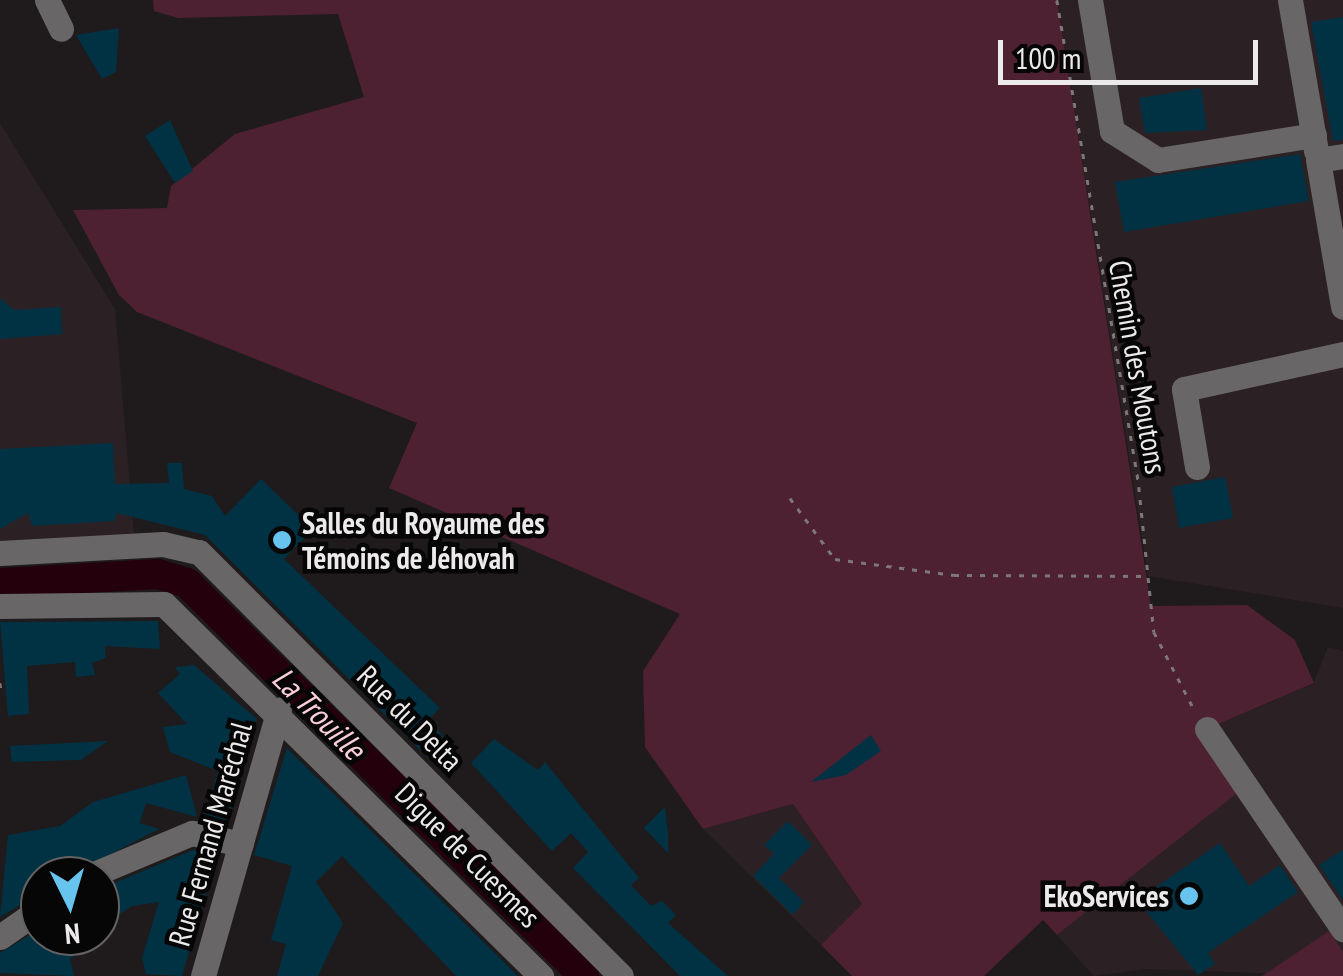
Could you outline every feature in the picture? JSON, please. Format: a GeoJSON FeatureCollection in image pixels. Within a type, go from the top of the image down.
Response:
{"type":"FeatureCollection","features":[{"type":"Feature","properties":{"kind":"street"},"geometry":{"type":"LineString","coordinates":[[47,0],[62,29]]}},
{"type":"Feature","properties":{"kind":"street"},"geometry":{"type":"LineString","coordinates":[[1090,0],[1112,131],[1158,160],[1325,150]]}},
{"type":"Feature","properties":{"kind":"street"},"geometry":{"type":"LineString","coordinates":[[1290,0],[1325,150],[1343,307]]}},
{"type":"Feature","properties":{"kind":"street"},"geometry":{"type":"LineString","coordinates":[[1196,467],[1184,389],[1343,354]]}},
{"type":"Feature","properties":{"kind":"street","name":"Rue du Delta"},"geometry":{"type":"LineString","coordinates":[[0,553],[182,546],[218,568],[621,976]]}},
{"type":"Feature","properties":{"kind":"street","name":"Digue de Cuesmes"},"geometry":{"type":"LineString","coordinates":[[0,606],[164,604],[279,710],[541,976]]}},
{"type":"Feature","properties":{"kind":"street","name":"Rue Fernand Maréchal"},"geometry":{"type":"LineString","coordinates":[[203,976],[279,710]]}},
{"type":"Feature","properties":{"kind":"street"},"geometry":{"type":"LineString","coordinates":[[1206,729],[1343,929]]}},
{"type":"Feature","properties":{"kind":"street"},"geometry":{"type":"LineString","coordinates":[[120,863],[192,833],[241,844]]}},
{"type":"Feature","properties":{"kind":"path","name":"Chemin des Moutons"},"geometry":{"type":"LineString","coordinates":[[1056,0],[1160,655],[1206,729]]}},
{"type":"Feature","properties":{"kind":"path"},"geometry":{"type":"LineString","coordinates":[[790,498],[835,559],[954,575],[1148,576]]}},
{"type":"Feature","properties":{"kind":"path"},"geometry":{"type":"LineString","coordinates":[[0,683],[1,690]]}},
{"type":"Feature","properties":{"kind":"shaded area"},"geometry":{"type":"Polygon","coordinates":[[[153,0],[1057,0],[1151,606],[1247,605],[1295,640],[1314,683],[1207,729],[1246,786],[1057,935],[1043,920],[984,976],[852,976],[821,945],[862,904],[793,804],[703,829],[645,747],[643,671],[680,614],[389,488],[417,423],[137,312],[119,295],[73,210],[167,208],[171,186],[235,134],[364,97],[338,14],[178,18],[154,11],[153,0]]]}},
{"type":"Feature","properties":{"kind":"shaded area"},"geometry":{"type":"Polygon","coordinates":[[[1057,0],[1343,0],[1343,608],[1148,576],[1057,0]]]}},
{"type":"Feature","properties":{"kind":"shaded area"},"geometry":{"type":"Polygon","coordinates":[[[0,123],[115,309],[135,545],[0,553],[0,123]]]}},
{"type":"Feature","properties":{"kind":"shaded area"},"geometry":{"type":"Polygon","coordinates":[[[1328,647],[1343,651],[1343,976],[1146,969],[1094,976],[1057,935],[1245,786],[1207,729],[1313,684],[1328,647]]]}},
{"type":"Feature","properties":{"kind":"shaded area"},"geometry":{"type":"Polygon","coordinates":[[[793,804],[862,904],[821,945],[703,829],[793,804]]]}},
{"type":"Feature","properties":{"kind":"shaded area"},"geometry":{"type":"Polygon","coordinates":[[[1329,931],[1343,952],[1343,976],[1262,976],[1329,931]]]}},
{"type":"Feature","properties":{"kind":"building"},"geometry":{"type":"Polygon","coordinates":[[[1343,17],[1343,140],[1333,141],[1311,22],[1343,17]]]}},
{"type":"Feature","properties":{"kind":"building"},"geometry":{"type":"Polygon","coordinates":[[[119,28],[116,72],[102,79],[76,35],[119,28]]]}},
{"type":"Feature","properties":{"kind":"building"},"geometry":{"type":"Polygon","coordinates":[[[1201,88],[1207,130],[1145,133],[1139,98],[1201,88]]]}},
{"type":"Feature","properties":{"kind":"building"},"geometry":{"type":"Polygon","coordinates":[[[170,120],[193,171],[175,183],[145,136],[170,120]]]}},
{"type":"Feature","properties":{"kind":"building"},"geometry":{"type":"Polygon","coordinates":[[[1300,154],[1309,201],[1124,232],[1115,182],[1300,154]]]}},
{"type":"Feature","properties":{"kind":"building"},"geometry":{"type":"Polygon","coordinates":[[[0,298],[14,310],[61,307],[62,334],[0,339],[0,298]]]}},
{"type":"Feature","properties":{"kind":"building"},"geometry":{"type":"Polygon","coordinates":[[[113,443],[115,484],[169,483],[167,463],[182,463],[184,489],[212,496],[225,516],[261,479],[313,529],[284,559],[440,708],[428,720],[457,750],[441,766],[425,755],[205,535],[117,513],[114,521],[32,526],[28,513],[0,529],[0,449],[113,443]]]}},
{"type":"Feature","properties":{"kind":"building"},"geometry":{"type":"Polygon","coordinates":[[[1225,477],[1233,518],[1179,528],[1172,487],[1225,477]]]}},
{"type":"Feature","properties":{"kind":"building"},"geometry":{"type":"Polygon","coordinates":[[[158,621],[160,649],[105,646],[106,658],[92,663],[95,675],[76,677],[75,662],[27,666],[29,714],[8,716],[0,622],[158,621]]]}},
{"type":"Feature","properties":{"kind":"building"},"geometry":{"type":"Polygon","coordinates":[[[194,665],[257,719],[227,824],[204,818],[218,771],[170,752],[163,727],[187,724],[158,693],[180,674],[175,667],[194,665]]]}},
{"type":"Feature","properties":{"kind":"building"},"geometry":{"type":"Polygon","coordinates":[[[871,735],[881,751],[846,775],[811,782],[871,735]]]}},
{"type":"Feature","properties":{"kind":"building"},"geometry":{"type":"Polygon","coordinates":[[[494,739],[538,770],[545,762],[639,878],[631,885],[651,906],[662,901],[676,915],[668,923],[728,976],[680,976],[573,868],[588,852],[571,833],[552,851],[471,763],[494,739]]]}},
{"type":"Feature","properties":{"kind":"building"},"geometry":{"type":"Polygon","coordinates":[[[108,741],[81,760],[12,762],[10,746],[108,741]]]}},
{"type":"Feature","properties":{"kind":"building"},"geometry":{"type":"Polygon","coordinates":[[[287,748],[518,976],[456,976],[342,856],[316,882],[343,923],[318,976],[277,976],[286,944],[271,940],[292,866],[254,855],[287,748]]]}},
{"type":"Feature","properties":{"kind":"building"},"geometry":{"type":"Polygon","coordinates":[[[186,775],[197,817],[146,803],[140,823],[159,829],[107,856],[20,856],[20,905],[0,917],[8,835],[60,826],[93,802],[186,775]]]}},
{"type":"Feature","properties":{"kind":"building"},"geometry":{"type":"Polygon","coordinates":[[[665,807],[668,833],[668,853],[644,828],[665,807]]]}},
{"type":"Feature","properties":{"kind":"building"},"geometry":{"type":"Polygon","coordinates":[[[788,821],[812,845],[779,878],[804,902],[793,915],[753,876],[774,854],[764,845],[788,821]]]}},
{"type":"Feature","properties":{"kind":"building"},"geometry":{"type":"Polygon","coordinates":[[[1220,843],[1249,886],[1280,865],[1298,892],[1208,953],[1215,964],[1198,975],[1137,900],[1220,843]]]}},
{"type":"Feature","properties":{"kind":"building"},"geometry":{"type":"Polygon","coordinates":[[[193,850],[217,855],[182,976],[146,974],[142,958],[159,902],[132,906],[120,914],[120,881],[193,850]]]}},
{"type":"Feature","properties":{"kind":"building"},"geometry":{"type":"Polygon","coordinates":[[[1343,850],[1343,900],[1319,865],[1343,850]]]}},
{"type":"Feature","properties":{"kind":"building"},"geometry":{"type":"Polygon","coordinates":[[[20,941],[20,956],[74,956],[70,959],[74,976],[0,973],[0,953],[20,941]]]}},
{"type":"Feature","properties":{"kind":"waterway","name":"La Trouille"},"geometry":{"type":"LineString","coordinates":[[0,583],[158,574],[187,583],[584,976]]}},
{"type":"Feature","properties":{"kind":"place","name":"Salles du Royaume des Témoins de Jéhovah"},"geometry":{"type":"Point","coordinates":[282,540]}},
{"type":"Feature","properties":{"kind":"place","name":"EkoServices"},"geometry":{"type":"Point","coordinates":[1189,896]}}]}
